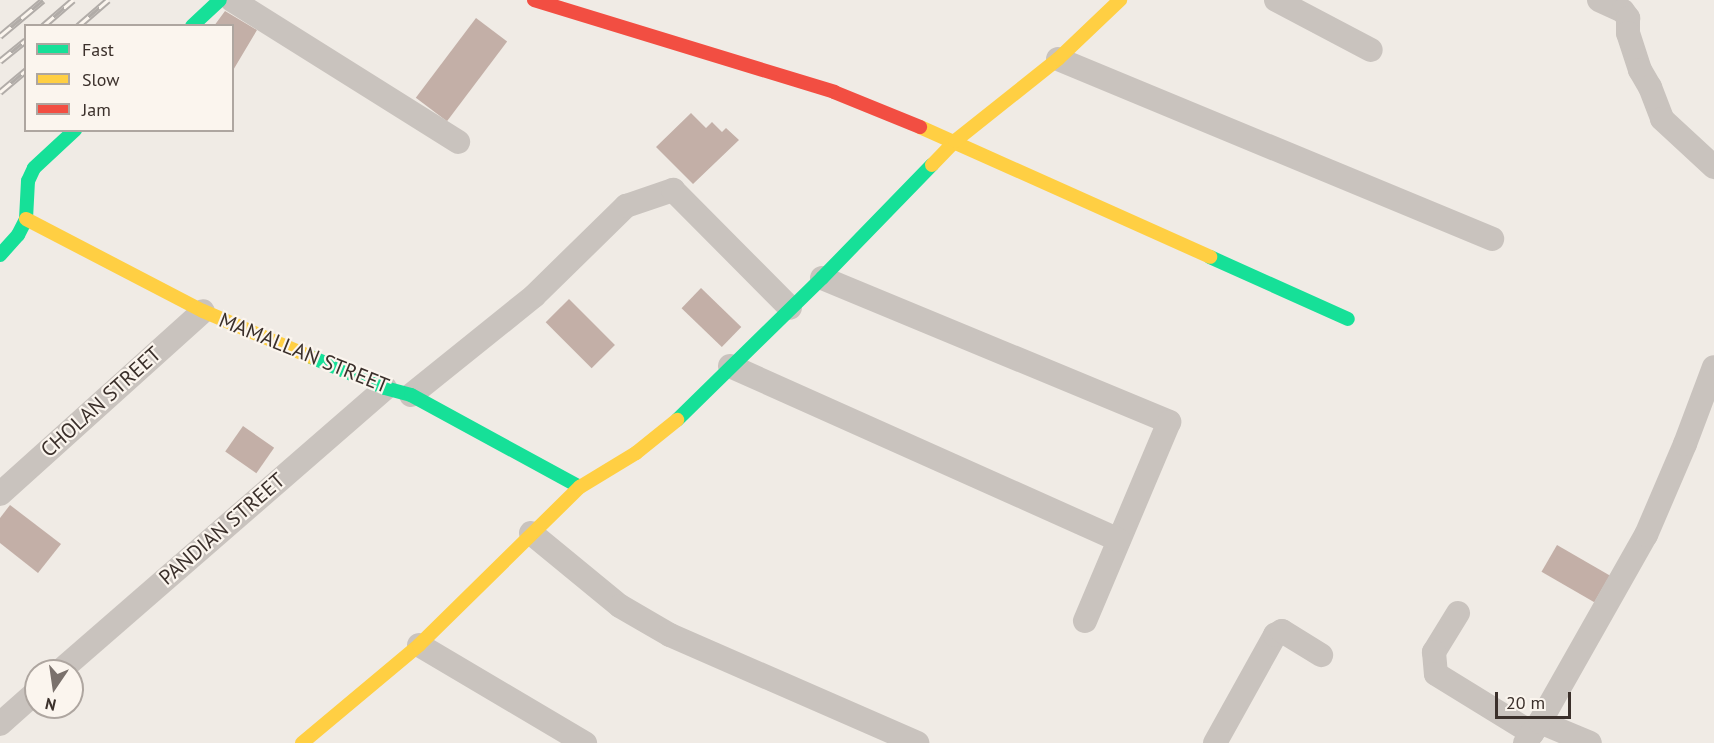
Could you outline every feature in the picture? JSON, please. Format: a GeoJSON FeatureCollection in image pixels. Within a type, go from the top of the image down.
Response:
{"type":"FeatureCollection","features":[{"type":"Feature","properties":{"kind":"street"},"geometry":{"type":"LineString","coordinates":[[194,24],[220,0]]}},
{"type":"Feature","properties":{"kind":"street"},"geometry":{"type":"LineString","coordinates":[[232,0],[458,142]]}},
{"type":"Feature","properties":{"kind":"street"},"geometry":{"type":"LineString","coordinates":[[534,0],[834,92],[955,141],[1348,319]]}},
{"type":"Feature","properties":{"kind":"street"},"geometry":{"type":"LineString","coordinates":[[302,743],[360,697],[419,645],[580,487],[636,453],[668,427],[822,279],[955,141],[1058,59],[1120,0]]}},
{"type":"Feature","properties":{"kind":"street"},"geometry":{"type":"LineString","coordinates":[[1276,0],[1371,50]]}},
{"type":"Feature","properties":{"kind":"street"},"geometry":{"type":"LineString","coordinates":[[1599,0],[1623,11],[1628,18],[1628,33],[1640,70],[1650,87],[1662,119],[1714,167]]}},
{"type":"Feature","properties":{"kind":"street"},"geometry":{"type":"LineString","coordinates":[[1058,59],[1492,238]]}},
{"type":"Feature","properties":{"kind":"street"},"geometry":{"type":"LineString","coordinates":[[0,255],[18,235],[27,219],[28,181],[34,168],[73,132]]}},
{"type":"Feature","properties":{"kind":"street"},"geometry":{"type":"LineString","coordinates":[[411,395],[534,296],[627,206],[673,190],[790,308]]}},
{"type":"Feature","properties":{"kind":"street","name":"MAMALLAN STREET"},"geometry":{"type":"LineString","coordinates":[[27,219],[202,311],[385,388],[411,395],[580,487]]}},
{"type":"Feature","properties":{"kind":"street"},"geometry":{"type":"LineString","coordinates":[[822,279],[1169,422],[1085,621]]}},
{"type":"Feature","properties":{"kind":"street","name":"CHOLAN STREET"},"geometry":{"type":"LineString","coordinates":[[0,494],[202,311]]}},
{"type":"Feature","properties":{"kind":"street"},"geometry":{"type":"LineString","coordinates":[[730,366],[1119,540]]}},
{"type":"Feature","properties":{"kind":"street"},"geometry":{"type":"LineString","coordinates":[[1532,733],[1647,535],[1714,367]]}},
{"type":"Feature","properties":{"kind":"street","name":"PANDIAN STREET"},"geometry":{"type":"LineString","coordinates":[[74,659],[385,388]]}},
{"type":"Feature","properties":{"kind":"street"},"geometry":{"type":"LineString","coordinates":[[531,533],[620,606],[670,635],[917,743]]}},
{"type":"Feature","properties":{"kind":"street"},"geometry":{"type":"LineString","coordinates":[[1458,613],[1434,652],[1436,674],[1532,733],[1590,743]]}},
{"type":"Feature","properties":{"kind":"street"},"geometry":{"type":"LineString","coordinates":[[1215,743],[1275,635],[1282,631],[1321,655]]}},
{"type":"Feature","properties":{"kind":"street"},"geometry":{"type":"LineString","coordinates":[[419,645],[585,743]]}},
{"type":"Feature","properties":{"kind":"street"},"geometry":{"type":"LineString","coordinates":[[5,712],[24,700]]}},
{"type":"Feature","properties":{"kind":"building"},"geometry":{"type":"Polygon","coordinates":[[[225,11],[257,30],[234,69],[234,24],[215,24],[225,11]]]}},
{"type":"Feature","properties":{"kind":"building"},"geometry":{"type":"Polygon","coordinates":[[[476,18],[507,41],[447,121],[416,98],[476,18]]]}},
{"type":"Feature","properties":{"kind":"building"},"geometry":{"type":"Polygon","coordinates":[[[691,113],[706,128],[712,122],[722,132],[726,128],[739,140],[693,184],[656,147],[691,113]]]}},
{"type":"Feature","properties":{"kind":"building"},"geometry":{"type":"Polygon","coordinates":[[[701,288],[741,327],[722,347],[682,308],[701,288]]]}},
{"type":"Feature","properties":{"kind":"building"},"geometry":{"type":"Polygon","coordinates":[[[569,299],[615,345],[592,368],[546,322],[569,299]]]}},
{"type":"Feature","properties":{"kind":"building"},"geometry":{"type":"Polygon","coordinates":[[[243,426],[274,448],[256,473],[225,451],[243,426]]]}},
{"type":"Feature","properties":{"kind":"building"},"geometry":{"type":"Polygon","coordinates":[[[10,505],[61,544],[38,573],[0,543],[0,518],[10,505]]]}},
{"type":"Feature","properties":{"kind":"building"},"geometry":{"type":"Polygon","coordinates":[[[1557,545],[1610,575],[1594,602],[1542,572],[1557,545]]]}},
{"type":"Feature","properties":{"kind":"railway"},"geometry":{"type":"LineString","coordinates":[[0,36],[43,0]]}},
{"type":"Feature","properties":{"kind":"railway"},"geometry":{"type":"LineString","coordinates":[[45,24],[73,0]]}},
{"type":"Feature","properties":{"kind":"railway"},"geometry":{"type":"LineString","coordinates":[[80,24],[108,0]]}},
{"type":"Feature","properties":{"kind":"railway"},"geometry":{"type":"LineString","coordinates":[[0,61],[24,42]]}},
{"type":"Feature","properties":{"kind":"railway"},"geometry":{"type":"LineString","coordinates":[[0,92],[24,72]]}},
{"type":"Feature","properties":{"kind":"traffic: fast"},"geometry":{"type":"LineString","coordinates":[[194,24],[220,0]]}},
{"type":"Feature","properties":{"kind":"traffic: fast"},"geometry":{"type":"LineString","coordinates":[[0,255],[18,235],[26,219],[28,181],[34,168],[73,132]]}},
{"type":"Feature","properties":{"kind":"traffic: fast"},"geometry":{"type":"LineString","coordinates":[[677,420],[822,278],[932,165]]}},
{"type":"Feature","properties":{"kind":"traffic: fast"},"geometry":{"type":"LineString","coordinates":[[1210,257],[1348,319]]}},
{"type":"Feature","properties":{"kind":"traffic: fast"},"geometry":{"type":"LineString","coordinates":[[311,357],[385,388],[411,395],[580,487]]}},
{"type":"Feature","properties":{"kind":"traffic: slow"},"geometry":{"type":"LineString","coordinates":[[932,165],[955,141],[1058,59],[1120,0]]}},
{"type":"Feature","properties":{"kind":"traffic: slow"},"geometry":{"type":"LineString","coordinates":[[920,127],[1210,257]]}},
{"type":"Feature","properties":{"kind":"traffic: slow"},"geometry":{"type":"LineString","coordinates":[[26,219],[203,311],[311,357]]}},
{"type":"Feature","properties":{"kind":"traffic: slow"},"geometry":{"type":"LineString","coordinates":[[302,743],[419,645],[580,487],[636,453],[677,420]]}},
{"type":"Feature","properties":{"kind":"traffic: jam"},"geometry":{"type":"LineString","coordinates":[[534,0],[834,92],[920,127]]}}]}
